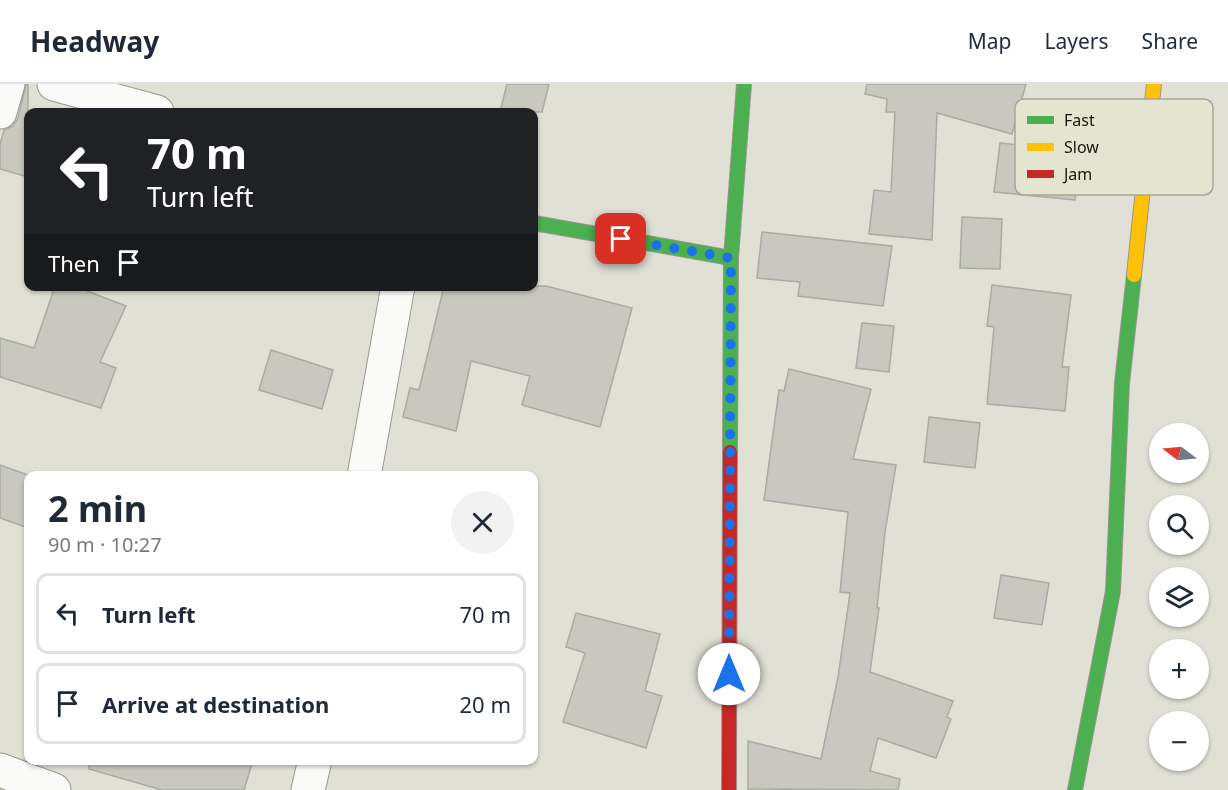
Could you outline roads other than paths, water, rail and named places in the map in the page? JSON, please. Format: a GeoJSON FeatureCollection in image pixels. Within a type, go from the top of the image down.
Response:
{"type":"FeatureCollection","features":[{"type":"Feature","properties":{"kind":"street"},"geometry":{"type":"LineString","coordinates":[[0,112],[8,84]]}},
{"type":"Feature","properties":{"kind":"street"},"geometry":{"type":"LineString","coordinates":[[54,84],[142,108]]}},
{"type":"Feature","properties":{"kind":"street"},"geometry":{"type":"LineString","coordinates":[[729,790],[731,258],[744,84]]}},
{"type":"Feature","properties":{"kind":"street"},"geometry":{"type":"LineString","coordinates":[[1152,99],[1154,84]]}},
{"type":"Feature","properties":{"kind":"street"},"geometry":{"type":"LineString","coordinates":[[1075,790],[1113,591],[1122,383],[1142,195]]}},
{"type":"Feature","properties":{"kind":"street"},"geometry":{"type":"LineString","coordinates":[[538,224],[731,258]]}},
{"type":"Feature","properties":{"kind":"street"},"geometry":{"type":"LineString","coordinates":[[365,471],[397,291]]}},
{"type":"Feature","properties":{"kind":"street"},"geometry":{"type":"LineString","coordinates":[[308,790],[314,765]]}},
{"type":"Feature","properties":{"kind":"street"},"geometry":{"type":"LineString","coordinates":[[0,770],[54,790]]}}]}
